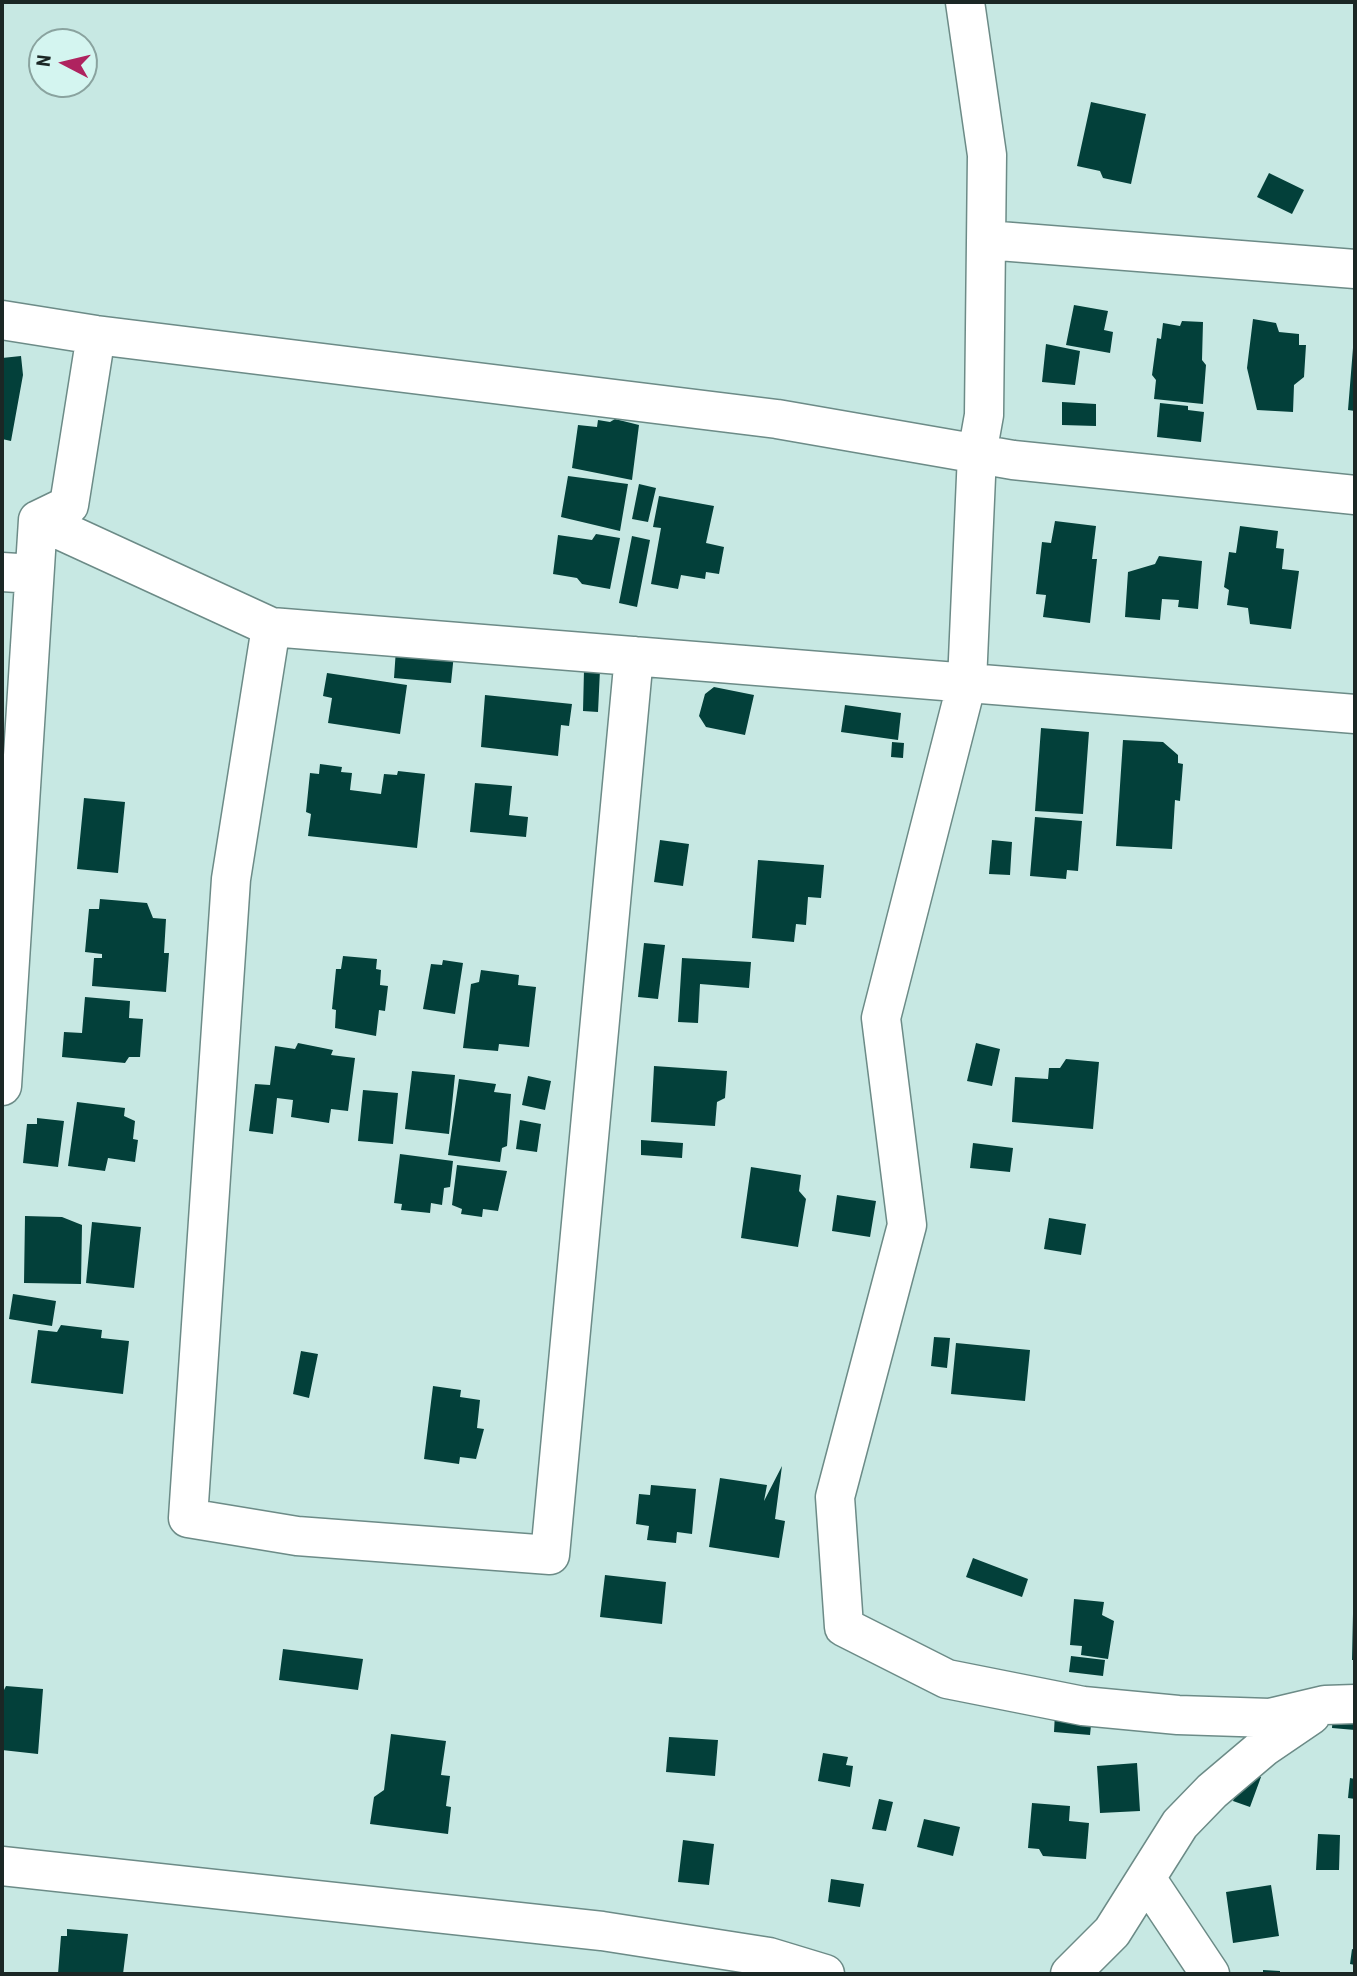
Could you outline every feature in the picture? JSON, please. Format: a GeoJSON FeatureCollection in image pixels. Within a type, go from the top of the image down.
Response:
{"type":"FeatureCollection","features":[{"type":"Feature","properties":{"kind":"street"},"geometry":{"type":"LineString","coordinates":[[965,2],[987,155],[984,415],[977,454],[967,682],[881,1018],[907,1225],[835,1497],[844,1627],[947,1679],[1083,1706],[1178,1715],[1270,1718],[1340,1704]]}},
{"type":"Feature","properties":{"kind":"street"},"geometry":{"type":"LineString","coordinates":[[986,240],[1355,269]]}},
{"type":"Feature","properties":{"kind":"street"},"geometry":{"type":"LineString","coordinates":[[2,320],[96,335],[777,419],[977,454],[1355,495]]}},
{"type":"Feature","properties":{"kind":"street"},"geometry":{"type":"LineString","coordinates":[[2,1086],[18,573],[38,520],[69,505],[96,335]]}},
{"type":"Feature","properties":{"kind":"street"},"geometry":{"type":"LineString","coordinates":[[38,520],[271,627],[1355,714]]}},
{"type":"Feature","properties":{"kind":"street"},"geometry":{"type":"LineString","coordinates":[[271,627],[231,879],[188,1518],[297,1536],[551,1555],[634,656]]}},
{"type":"Feature","properties":{"kind":"street"},"geometry":{"type":"LineString","coordinates":[[1070,1974],[1112,1932],[1180,1824],[1212,1791],[1264,1747],[1340,1704]]}},
{"type":"Feature","properties":{"kind":"street"},"geometry":{"type":"LineString","coordinates":[[2,1866],[602,1931],[769,1957],[825,1974]]}},
{"type":"Feature","properties":{"kind":"street"},"geometry":{"type":"LineString","coordinates":[[1146,1878],[1210,1974]]}},
{"type":"Feature","properties":{"kind":"building"},"geometry":{"type":"Polygon","coordinates":[[[1091,102],[1146,114],[1131,184],[1103,178],[1100,171],[1077,166],[1091,102]]]}},
{"type":"Feature","properties":{"kind":"building"},"geometry":{"type":"Polygon","coordinates":[[[1269,173],[1304,190],[1292,214],[1257,197],[1269,173]]]}},
{"type":"Feature","properties":{"kind":"building"},"geometry":{"type":"Polygon","coordinates":[[[1074,305],[1108,311],[1104,330],[1113,332],[1110,353],[1066,345],[1074,305]]]}},
{"type":"Feature","properties":{"kind":"building"},"geometry":{"type":"Polygon","coordinates":[[[1253,319],[1276,323],[1279,332],[1299,334],[1299,345],[1306,345],[1304,377],[1294,385],[1293,412],[1257,410],[1247,368],[1253,319]]]}},
{"type":"Feature","properties":{"kind":"building"},"geometry":{"type":"Polygon","coordinates":[[[1182,321],[1203,322],[1202,360],[1206,365],[1203,404],[1154,399],[1156,380],[1152,375],[1157,338],[1161,339],[1163,323],[1180,326],[1182,321]]]}},
{"type":"Feature","properties":{"kind":"building"},"geometry":{"type":"Polygon","coordinates":[[[1046,344],[1080,351],[1075,385],[1042,382],[1046,344]]]}},
{"type":"Feature","properties":{"kind":"building"},"geometry":{"type":"Polygon","coordinates":[[[1353,348],[1355,349],[1355,411],[1348,410],[1353,348]]]}},
{"type":"Feature","properties":{"kind":"building"},"geometry":{"type":"Polygon","coordinates":[[[21,356],[23,375],[11,441],[2,439],[2,358],[21,356]]]}},
{"type":"Feature","properties":{"kind":"building"},"geometry":{"type":"Polygon","coordinates":[[[1062,402],[1096,404],[1096,426],[1062,425],[1062,402]]]}},
{"type":"Feature","properties":{"kind":"building"},"geometry":{"type":"Polygon","coordinates":[[[1160,403],[1188,406],[1188,410],[1204,412],[1201,442],[1157,437],[1160,403]]]}},
{"type":"Feature","properties":{"kind":"building"},"geometry":{"type":"Polygon","coordinates":[[[615,419],[639,425],[632,480],[572,468],[578,425],[597,427],[598,420],[610,422],[615,419]]]}},
{"type":"Feature","properties":{"kind":"building"},"geometry":{"type":"Polygon","coordinates":[[[568,476],[628,484],[620,531],[561,517],[568,476]]]}},
{"type":"Feature","properties":{"kind":"building"},"geometry":{"type":"Polygon","coordinates":[[[639,484],[656,488],[648,522],[632,519],[639,484]]]}},
{"type":"Feature","properties":{"kind":"building"},"geometry":{"type":"Polygon","coordinates":[[[659,496],[714,506],[706,543],[724,547],[719,574],[706,572],[705,579],[681,575],[678,589],[651,584],[661,528],[653,527],[659,496]]]}},
{"type":"Feature","properties":{"kind":"building"},"geometry":{"type":"Polygon","coordinates":[[[1055,521],[1096,526],[1092,559],[1097,559],[1090,623],[1043,617],[1046,595],[1036,594],[1042,542],[1051,543],[1055,521]]]}},
{"type":"Feature","properties":{"kind":"building"},"geometry":{"type":"Polygon","coordinates":[[[1240,526],[1278,531],[1276,548],[1284,549],[1282,569],[1299,571],[1291,629],[1250,624],[1248,608],[1227,605],[1229,590],[1224,587],[1229,552],[1236,553],[1240,526]]]}},
{"type":"Feature","properties":{"kind":"building"},"geometry":{"type":"Polygon","coordinates":[[[596,534],[620,538],[610,589],[582,584],[577,578],[553,574],[558,535],[592,540],[596,534]]]}},
{"type":"Feature","properties":{"kind":"building"},"geometry":{"type":"Polygon","coordinates":[[[632,536],[650,540],[637,607],[619,603],[632,536]]]}},
{"type":"Feature","properties":{"kind":"building"},"geometry":{"type":"Polygon","coordinates":[[[1159,556],[1202,561],[1198,609],[1178,607],[1179,600],[1162,599],[1160,620],[1125,617],[1128,572],[1155,564],[1159,556]]]}},
{"type":"Feature","properties":{"kind":"building"},"geometry":{"type":"Polygon","coordinates":[[[396,649],[454,654],[451,683],[394,678],[396,649]]]}},
{"type":"Feature","properties":{"kind":"building"},"geometry":{"type":"Polygon","coordinates":[[[584,670],[600,670],[598,712],[583,711],[584,670]]]}},
{"type":"Feature","properties":{"kind":"building"},"geometry":{"type":"Polygon","coordinates":[[[327,673],[407,685],[400,734],[328,723],[332,698],[323,696],[327,673]]]}},
{"type":"Feature","properties":{"kind":"building"},"geometry":{"type":"Polygon","coordinates":[[[714,687],[754,695],[745,735],[706,727],[699,716],[705,694],[714,687]]]}},
{"type":"Feature","properties":{"kind":"building"},"geometry":{"type":"Polygon","coordinates":[[[485,695],[572,704],[569,726],[561,725],[558,756],[481,747],[485,695]]]}},
{"type":"Feature","properties":{"kind":"building"},"geometry":{"type":"Polygon","coordinates":[[[845,705],[901,713],[898,740],[841,732],[845,705]]]}},
{"type":"Feature","properties":{"kind":"building"},"geometry":{"type":"Polygon","coordinates":[[[1041,728],[1089,732],[1083,814],[1035,811],[1041,728]]]}},
{"type":"Feature","properties":{"kind":"building"},"geometry":{"type":"Polygon","coordinates":[[[1123,740],[1163,742],[1178,755],[1178,763],[1183,764],[1180,801],[1175,800],[1172,849],[1116,846],[1123,740]]]}},
{"type":"Feature","properties":{"kind":"building"},"geometry":{"type":"Polygon","coordinates":[[[892,742],[904,743],[903,758],[891,757],[892,742]]]}},
{"type":"Feature","properties":{"kind":"building"},"geometry":{"type":"Polygon","coordinates":[[[320,764],[342,767],[341,772],[352,773],[350,790],[381,794],[384,774],[397,775],[398,771],[425,774],[417,848],[308,836],[311,814],[306,812],[310,773],[319,774],[320,764]]]}},
{"type":"Feature","properties":{"kind":"building"},"geometry":{"type":"Polygon","coordinates":[[[475,783],[512,786],[509,815],[528,817],[526,837],[470,832],[475,783]]]}},
{"type":"Feature","properties":{"kind":"building"},"geometry":{"type":"Polygon","coordinates":[[[84,798],[125,802],[118,873],[77,869],[84,798]]]}},
{"type":"Feature","properties":{"kind":"building"},"geometry":{"type":"Polygon","coordinates":[[[1035,817],[1082,821],[1078,871],[1067,870],[1066,879],[1030,876],[1035,817]]]}},
{"type":"Feature","properties":{"kind":"building"},"geometry":{"type":"Polygon","coordinates":[[[660,840],[689,844],[683,886],[654,882],[660,840]]]}},
{"type":"Feature","properties":{"kind":"building"},"geometry":{"type":"Polygon","coordinates":[[[992,840],[1012,842],[1010,875],[989,874],[992,840]]]}},
{"type":"Feature","properties":{"kind":"building"},"geometry":{"type":"Polygon","coordinates":[[[758,860],[824,865],[821,898],[808,897],[806,925],[796,924],[794,942],[752,938],[758,860]]]}},
{"type":"Feature","properties":{"kind":"building"},"geometry":{"type":"Polygon","coordinates":[[[100,899],[147,903],[153,918],[166,919],[164,953],[169,953],[166,992],[92,986],[94,958],[102,958],[102,954],[85,952],[89,909],[99,909],[100,899]]]}},
{"type":"Feature","properties":{"kind":"building"},"geometry":{"type":"Polygon","coordinates":[[[644,943],[665,945],[658,999],[638,997],[644,943]]]}},
{"type":"Feature","properties":{"kind":"building"},"geometry":{"type":"Polygon","coordinates":[[[343,956],[377,959],[376,969],[381,970],[380,985],[388,986],[385,1011],[379,1010],[376,1036],[335,1028],[336,1010],[332,1009],[336,969],[341,969],[343,956]]]}},
{"type":"Feature","properties":{"kind":"building"},"geometry":{"type":"Polygon","coordinates":[[[682,958],[751,962],[749,988],[700,984],[698,1023],[678,1022],[682,958]]]}},
{"type":"Feature","properties":{"kind":"building"},"geometry":{"type":"Polygon","coordinates":[[[443,960],[463,963],[455,1014],[423,1009],[431,964],[442,965],[443,960]]]}},
{"type":"Feature","properties":{"kind":"building"},"geometry":{"type":"Polygon","coordinates":[[[481,970],[519,975],[518,985],[536,987],[529,1047],[499,1044],[498,1051],[463,1048],[471,984],[479,982],[481,970]]]}},
{"type":"Feature","properties":{"kind":"building"},"geometry":{"type":"Polygon","coordinates":[[[85,997],[130,1001],[129,1018],[143,1019],[140,1057],[129,1057],[125,1063],[62,1057],[64,1032],[82,1033],[85,997]]]}},
{"type":"Feature","properties":{"kind":"building"},"geometry":{"type":"Polygon","coordinates":[[[298,1043],[333,1050],[331,1055],[355,1058],[348,1111],[331,1109],[329,1123],[291,1117],[293,1100],[277,1098],[273,1134],[249,1131],[255,1084],[270,1085],[275,1046],[295,1049],[298,1043]]]}},
{"type":"Feature","properties":{"kind":"building"},"geometry":{"type":"Polygon","coordinates":[[[976,1043],[1000,1049],[992,1086],[967,1081],[976,1043]]]}},
{"type":"Feature","properties":{"kind":"building"},"geometry":{"type":"Polygon","coordinates":[[[1066,1059],[1099,1062],[1093,1129],[1012,1122],[1015,1077],[1048,1079],[1049,1068],[1060,1068],[1066,1059]]]}},
{"type":"Feature","properties":{"kind":"building"},"geometry":{"type":"Polygon","coordinates":[[[654,1066],[727,1071],[725,1098],[717,1102],[715,1126],[651,1122],[654,1066]]]}},
{"type":"Feature","properties":{"kind":"building"},"geometry":{"type":"Polygon","coordinates":[[[412,1071],[455,1075],[449,1134],[405,1129],[412,1071]]]}},
{"type":"Feature","properties":{"kind":"building"},"geometry":{"type":"Polygon","coordinates":[[[528,1076],[551,1081],[545,1110],[522,1105],[528,1076]]]}},
{"type":"Feature","properties":{"kind":"building"},"geometry":{"type":"Polygon","coordinates":[[[459,1079],[496,1084],[494,1092],[511,1094],[507,1146],[502,1148],[500,1162],[448,1155],[459,1079]]]}},
{"type":"Feature","properties":{"kind":"building"},"geometry":{"type":"Polygon","coordinates":[[[363,1090],[398,1093],[393,1144],[358,1141],[363,1090]]]}},
{"type":"Feature","properties":{"kind":"building"},"geometry":{"type":"Polygon","coordinates":[[[77,1102],[125,1108],[124,1116],[135,1121],[133,1139],[138,1140],[135,1162],[108,1158],[105,1171],[68,1166],[77,1102]]]}},
{"type":"Feature","properties":{"kind":"building"},"geometry":{"type":"Polygon","coordinates":[[[37,1118],[64,1121],[58,1167],[23,1163],[27,1124],[37,1124],[37,1118]]]}},
{"type":"Feature","properties":{"kind":"building"},"geometry":{"type":"Polygon","coordinates":[[[520,1120],[541,1124],[537,1152],[516,1149],[520,1120]]]}},
{"type":"Feature","properties":{"kind":"building"},"geometry":{"type":"Polygon","coordinates":[[[641,1140],[683,1143],[682,1158],[641,1155],[641,1140]]]}},
{"type":"Feature","properties":{"kind":"building"},"geometry":{"type":"Polygon","coordinates":[[[973,1143],[1013,1148],[1010,1172],[970,1168],[973,1143]]]}},
{"type":"Feature","properties":{"kind":"building"},"geometry":{"type":"Polygon","coordinates":[[[400,1154],[453,1161],[450,1187],[444,1188],[442,1205],[431,1203],[430,1213],[401,1210],[402,1204],[394,1203],[400,1154]]]}},
{"type":"Feature","properties":{"kind":"building"},"geometry":{"type":"Polygon","coordinates":[[[457,1165],[507,1171],[498,1211],[483,1209],[482,1217],[461,1214],[462,1209],[452,1205],[457,1165]]]}},
{"type":"Feature","properties":{"kind":"building"},"geometry":{"type":"Polygon","coordinates":[[[751,1167],[801,1175],[799,1191],[806,1199],[798,1247],[741,1238],[751,1167]]]}},
{"type":"Feature","properties":{"kind":"building"},"geometry":{"type":"Polygon","coordinates":[[[837,1195],[876,1201],[870,1237],[832,1231],[837,1195]]]}},
{"type":"Feature","properties":{"kind":"building"},"geometry":{"type":"Polygon","coordinates":[[[25,1216],[62,1217],[82,1225],[81,1284],[24,1283],[25,1216]]]}},
{"type":"Feature","properties":{"kind":"building"},"geometry":{"type":"Polygon","coordinates":[[[1049,1218],[1086,1224],[1081,1255],[1044,1249],[1049,1218]]]}},
{"type":"Feature","properties":{"kind":"building"},"geometry":{"type":"Polygon","coordinates":[[[92,1222],[141,1227],[134,1288],[86,1283],[92,1222]]]}},
{"type":"Feature","properties":{"kind":"building"},"geometry":{"type":"Polygon","coordinates":[[[13,1294],[56,1301],[52,1326],[9,1319],[13,1294]]]}},
{"type":"Feature","properties":{"kind":"building"},"geometry":{"type":"Polygon","coordinates":[[[61,1325],[102,1330],[101,1338],[129,1341],[123,1394],[31,1383],[38,1330],[57,1332],[61,1325]]]}},
{"type":"Feature","properties":{"kind":"building"},"geometry":{"type":"Polygon","coordinates":[[[934,1337],[950,1338],[947,1368],[931,1366],[934,1337]]]}},
{"type":"Feature","properties":{"kind":"building"},"geometry":{"type":"Polygon","coordinates":[[[956,1343],[1030,1350],[1025,1401],[951,1394],[956,1343]]]}},
{"type":"Feature","properties":{"kind":"building"},"geometry":{"type":"Polygon","coordinates":[[[301,1351],[318,1354],[309,1398],[293,1394],[301,1351]]]}},
{"type":"Feature","properties":{"kind":"building"},"geometry":{"type":"Polygon","coordinates":[[[433,1386],[461,1390],[460,1397],[480,1400],[477,1428],[484,1429],[476,1459],[460,1457],[459,1464],[424,1459],[433,1386]]]}},
{"type":"Feature","properties":{"kind":"building"},"geometry":{"type":"Polygon","coordinates":[[[782,1466],[775,1519],[785,1521],[779,1558],[709,1547],[720,1478],[767,1485],[764,1501],[782,1466]]]}},
{"type":"Feature","properties":{"kind":"building"},"geometry":{"type":"Polygon","coordinates":[[[651,1485],[696,1489],[692,1534],[677,1532],[676,1543],[647,1540],[649,1526],[636,1524],[639,1494],[650,1495],[651,1485]]]}},
{"type":"Feature","properties":{"kind":"building"},"geometry":{"type":"Polygon","coordinates":[[[973,1558],[1028,1579],[1022,1597],[966,1577],[973,1558]]]}},
{"type":"Feature","properties":{"kind":"building"},"geometry":{"type":"Polygon","coordinates":[[[605,1575],[666,1582],[662,1624],[600,1617],[605,1575]]]}},
{"type":"Feature","properties":{"kind":"building"},"geometry":{"type":"Polygon","coordinates":[[[1074,1599],[1104,1602],[1102,1615],[1114,1621],[1108,1659],[1081,1655],[1082,1646],[1070,1645],[1074,1599]]]}},
{"type":"Feature","properties":{"kind":"building"},"geometry":{"type":"Polygon","coordinates":[[[1355,1614],[1355,1660],[1352,1660],[1355,1614]]]}},
{"type":"Feature","properties":{"kind":"building"},"geometry":{"type":"Polygon","coordinates":[[[283,1649],[363,1659],[358,1690],[279,1680],[283,1649]]]}},
{"type":"Feature","properties":{"kind":"building"},"geometry":{"type":"Polygon","coordinates":[[[1071,1656],[1105,1660],[1103,1676],[1069,1672],[1071,1656]]]}},
{"type":"Feature","properties":{"kind":"building"},"geometry":{"type":"Polygon","coordinates":[[[6,1686],[43,1689],[38,1754],[2,1750],[2,1694],[6,1686]]]}},
{"type":"Feature","properties":{"kind":"building"},"geometry":{"type":"Polygon","coordinates":[[[1333,1712],[1355,1714],[1355,1730],[1332,1728],[1333,1712]]]}},
{"type":"Feature","properties":{"kind":"building"},"geometry":{"type":"Polygon","coordinates":[[[1055,1713],[1092,1716],[1090,1735],[1054,1732],[1055,1713]]]}},
{"type":"Feature","properties":{"kind":"building"},"geometry":{"type":"Polygon","coordinates":[[[391,1734],[446,1741],[441,1775],[450,1776],[446,1806],[451,1807],[448,1834],[370,1824],[374,1797],[384,1790],[391,1734]]]}},
{"type":"Feature","properties":{"kind":"building"},"geometry":{"type":"Polygon","coordinates":[[[669,1737],[718,1740],[715,1776],[666,1772],[669,1737]]]}},
{"type":"Feature","properties":{"kind":"building"},"geometry":{"type":"Polygon","coordinates":[[[823,1753],[848,1757],[846,1765],[853,1766],[850,1787],[818,1781],[823,1753]]]}},
{"type":"Feature","properties":{"kind":"building"},"geometry":{"type":"Polygon","coordinates":[[[1137,1763],[1140,1811],[1100,1813],[1097,1766],[1137,1763]]]}},
{"type":"Feature","properties":{"kind":"building"},"geometry":{"type":"Polygon","coordinates":[[[1244,1770],[1261,1777],[1250,1807],[1233,1801],[1244,1770]]]}},
{"type":"Feature","properties":{"kind":"building"},"geometry":{"type":"Polygon","coordinates":[[[1350,1778],[1355,1779],[1355,1799],[1348,1798],[1350,1778]]]}},
{"type":"Feature","properties":{"kind":"building"},"geometry":{"type":"Polygon","coordinates":[[[879,1799],[893,1802],[886,1831],[872,1829],[879,1799]]]}},
{"type":"Feature","properties":{"kind":"building"},"geometry":{"type":"Polygon","coordinates":[[[1032,1803],[1070,1806],[1069,1821],[1089,1823],[1086,1859],[1043,1856],[1039,1849],[1028,1848],[1032,1803]]]}},
{"type":"Feature","properties":{"kind":"building"},"geometry":{"type":"Polygon","coordinates":[[[924,1819],[960,1827],[953,1856],[917,1847],[924,1819]]]}},
{"type":"Feature","properties":{"kind":"building"},"geometry":{"type":"Polygon","coordinates":[[[1318,1834],[1340,1835],[1339,1870],[1316,1870],[1318,1834]]]}},
{"type":"Feature","properties":{"kind":"building"},"geometry":{"type":"Polygon","coordinates":[[[683,1840],[714,1844],[709,1885],[678,1882],[683,1840]]]}},
{"type":"Feature","properties":{"kind":"building"},"geometry":{"type":"Polygon","coordinates":[[[831,1879],[864,1884],[860,1907],[828,1902],[831,1879]]]}},
{"type":"Feature","properties":{"kind":"building"},"geometry":{"type":"Polygon","coordinates":[[[1271,1885],[1279,1936],[1233,1943],[1226,1892],[1271,1885]]]}},
{"type":"Feature","properties":{"kind":"building"},"geometry":{"type":"Polygon","coordinates":[[[67,1929],[128,1934],[123,1974],[58,1974],[61,1936],[67,1936],[67,1929]]]}},
{"type":"Feature","properties":{"kind":"building"},"geometry":{"type":"Polygon","coordinates":[[[1352,1949],[1355,1950],[1355,1965],[1350,1964],[1352,1949]]]}},
{"type":"Feature","properties":{"kind":"building"},"geometry":{"type":"Polygon","coordinates":[[[1263,1970],[1280,1971],[1280,1974],[1263,1974],[1263,1970]]]}}]}
